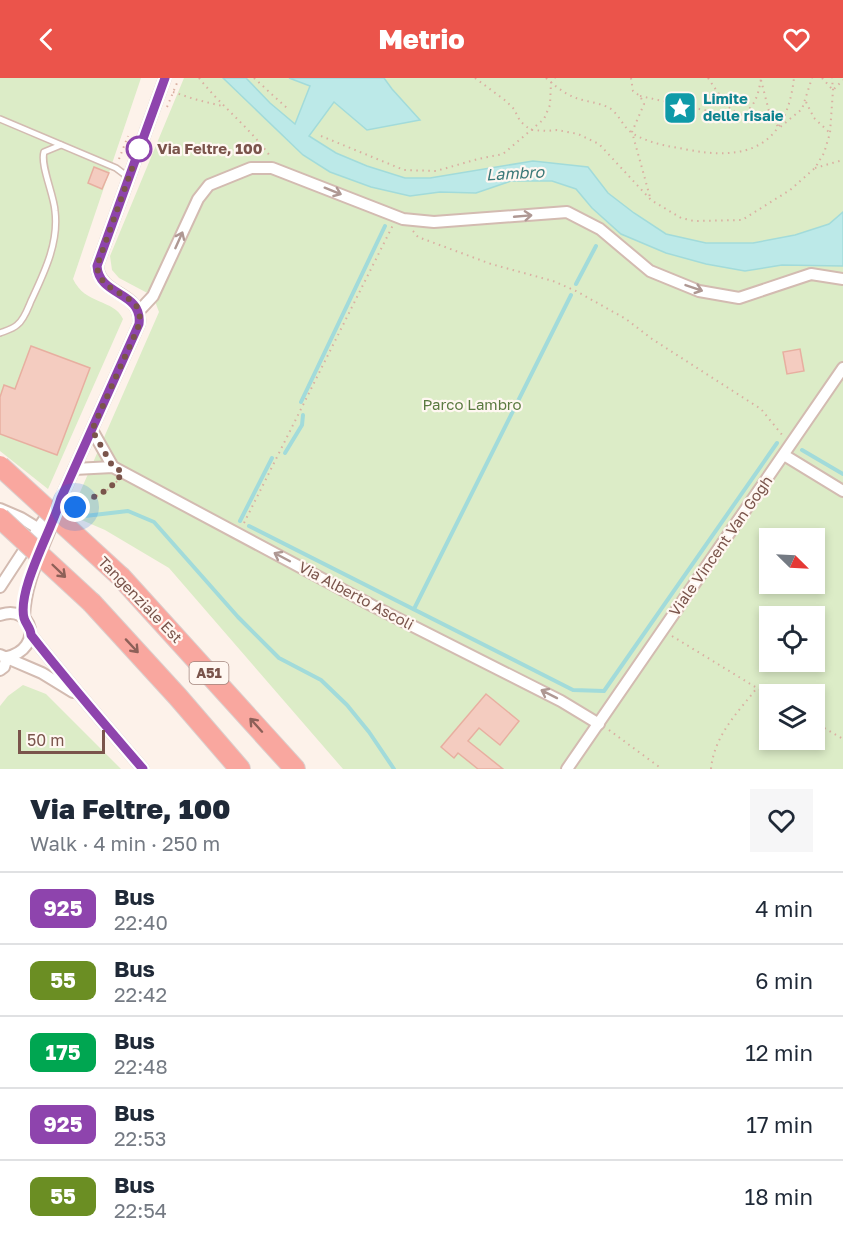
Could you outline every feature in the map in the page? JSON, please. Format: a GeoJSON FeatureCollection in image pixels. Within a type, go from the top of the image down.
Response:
{"type":"FeatureCollection","features":[{"type":"Feature","properties":{"kind":"highway","name":"Tangenziale Est"},"geometry":{"type":"LineString","coordinates":[[0,466],[121,578],[295,769]]}},
{"type":"Feature","properties":{"kind":"highway","name":"A51"},"geometry":{"type":"LineString","coordinates":[[0,518],[92,603],[240,769]]}},
{"type":"Feature","properties":{"kind":"street"},"geometry":{"type":"LineString","coordinates":[[4,656],[17,655],[27,647],[31,629],[24,618],[25,601],[32,573],[61,498],[137,330],[139,311],[131,300],[105,285],[97,271],[98,260],[165,78]]}},
{"type":"Feature","properties":{"kind":"street"},"geometry":{"type":"LineString","coordinates":[[139,311],[153,296],[198,199],[209,185],[251,168],[277,169],[400,218],[434,222],[567,212],[600,229],[650,271],[699,291],[739,298],[811,274],[843,279]]}},
{"type":"Feature","properties":{"kind":"street","name":"Viale Vincent Van Gogh"},"geometry":{"type":"LineString","coordinates":[[567,769],[843,368]]}},
{"type":"Feature","properties":{"kind":"street"},"geometry":{"type":"LineString","coordinates":[[92,430],[113,467]]}},
{"type":"Feature","properties":{"kind":"street"},"geometry":{"type":"LineString","coordinates":[[787,451],[843,490]]}},
{"type":"Feature","properties":{"kind":"street","name":"Via Alberto Ascoli"},"geometry":{"type":"LineString","coordinates":[[74,469],[113,467],[373,606],[561,701],[599,724]]}},
{"type":"Feature","properties":{"kind":"street"},"geometry":{"type":"LineString","coordinates":[[0,587],[50,510],[61,498]]}},
{"type":"Feature","properties":{"kind":"street"},"geometry":{"type":"LineString","coordinates":[[0,509],[39,529]]}},
{"type":"Feature","properties":{"kind":"street"},"geometry":{"type":"LineString","coordinates":[[0,615],[10,613],[24,618]]}},
{"type":"Feature","properties":{"kind":"street"},"geometry":{"type":"LineString","coordinates":[[31,635],[72,683],[80,697],[143,769]]}},
{"type":"Feature","properties":{"kind":"street"},"geometry":{"type":"LineString","coordinates":[[0,670],[4,667],[4,656]]}},
{"type":"Feature","properties":{"kind":"street"},"geometry":{"type":"LineString","coordinates":[[4,656],[42,673],[80,697]]}},
{"type":"Feature","properties":{"kind":"lane"},"geometry":{"type":"LineString","coordinates":[[0,119],[116,168],[128,177]]}},
{"type":"Feature","properties":{"kind":"lane"},"geometry":{"type":"LineString","coordinates":[[0,333],[17,326],[26,311],[47,266],[55,234],[56,213],[41,160],[44,152],[43,137]]}},
{"type":"Feature","properties":{"kind":"lane"},"geometry":{"type":"LineString","coordinates":[[44,152],[61,145]]}},
{"type":"Feature","properties":{"kind":"path"},"geometry":{"type":"LineString","coordinates":[[199,78],[222,106],[254,134],[277,169]]}},
{"type":"Feature","properties":{"kind":"path"},"geometry":{"type":"LineString","coordinates":[[254,78],[288,109]]}},
{"type":"Feature","properties":{"kind":"path"},"geometry":{"type":"LineString","coordinates":[[475,78],[506,101],[514,109],[520,121],[532,130],[556,130],[578,134],[598,144],[651,200],[681,218],[694,221],[742,220],[790,190],[815,168],[824,153],[830,133],[832,78]]}},
{"type":"Feature","properties":{"kind":"path"},"geometry":{"type":"LineString","coordinates":[[546,78],[568,95],[611,109],[624,127],[632,132],[667,146],[702,153],[753,149],[767,141],[802,109],[812,78]]}},
{"type":"Feature","properties":{"kind":"path"},"geometry":{"type":"LineString","coordinates":[[321,136],[404,170],[436,171],[503,154],[544,118],[549,105],[551,83],[555,78]]}},
{"type":"Feature","properties":{"kind":"path"},"geometry":{"type":"LineString","coordinates":[[631,78],[633,91],[640,96],[713,112],[743,115],[753,106],[758,97],[761,78]]}},
{"type":"Feature","properties":{"kind":"path"},"geometry":{"type":"LineString","coordinates":[[708,78],[727,106],[739,114]]}},
{"type":"Feature","properties":{"kind":"path"},"geometry":{"type":"LineString","coordinates":[[712,84],[713,78]]}},
{"type":"Feature","properties":{"kind":"path"},"geometry":{"type":"LineString","coordinates":[[761,78],[770,115],[779,128]]}},
{"type":"Feature","properties":{"kind":"path"},"geometry":{"type":"LineString","coordinates":[[779,128],[789,105],[794,78]]}},
{"type":"Feature","properties":{"kind":"path"},"geometry":{"type":"LineString","coordinates":[[822,78],[833,90]]}},
{"type":"Feature","properties":{"kind":"path"},"geometry":{"type":"LineString","coordinates":[[833,90],[843,80]]}},
{"type":"Feature","properties":{"kind":"path"},"geometry":{"type":"LineString","coordinates":[[164,115],[177,83]]}},
{"type":"Feature","properties":{"kind":"path"},"geometry":{"type":"LineString","coordinates":[[173,92],[222,106]]}},
{"type":"Feature","properties":{"kind":"path"},"geometry":{"type":"LineString","coordinates":[[640,96],[644,104],[632,132],[651,200]]}},
{"type":"Feature","properties":{"kind":"path"},"geometry":{"type":"LineString","coordinates":[[805,102],[814,118],[830,133]]}},
{"type":"Feature","properties":{"kind":"path"},"geometry":{"type":"LineString","coordinates":[[119,159],[128,136]]}},
{"type":"Feature","properties":{"kind":"path"},"geometry":{"type":"LineString","coordinates":[[815,168],[843,160]]}},
{"type":"Feature","properties":{"kind":"path"},"geometry":{"type":"LineString","coordinates":[[238,534],[400,218],[418,237],[491,264],[553,281],[626,319],[652,339],[761,409],[787,451]]}},
{"type":"Feature","properties":{"kind":"path"},"geometry":{"type":"LineString","coordinates":[[69,511],[89,498],[106,492],[115,485],[123,472]]}},
{"type":"Feature","properties":{"kind":"path"},"geometry":{"type":"LineString","coordinates":[[663,631],[757,688],[722,732],[712,757],[711,769]]}},
{"type":"Feature","properties":{"kind":"path"},"geometry":{"type":"LineString","coordinates":[[599,724],[636,748],[662,769]]}},
{"type":"Feature","properties":{"kind":"path"},"geometry":{"type":"LineString","coordinates":[[825,728],[843,739]]}},
{"type":"Feature","properties":{"kind":"green space"},"geometry":{"type":"Polygon","coordinates":[[[0,78],[141,78],[73,279],[85,293],[113,308],[123,319],[48,489],[0,451],[0,78]]]}},
{"type":"Feature","properties":{"kind":"green space","name":"Parco Lambro"},"geometry":{"type":"Polygon","coordinates":[[[184,78],[843,78],[843,769],[343,769],[169,568],[105,530],[70,515],[159,312],[153,296],[119,278],[112,270],[110,256],[184,78]]]}},
{"type":"Feature","properties":{"kind":"green space"},"geometry":{"type":"Polygon","coordinates":[[[23,685],[46,694],[121,769],[0,769],[0,706],[8,696],[23,685]]]}},
{"type":"Feature","properties":{"kind":"water","name":"Lambro"},"geometry":{"type":"Polygon","coordinates":[[[223,78],[246,78],[270,103],[295,124],[310,86],[289,78],[384,78],[420,120],[367,130],[334,102],[309,136],[336,153],[405,178],[430,178],[533,161],[588,167],[608,193],[666,234],[706,243],[753,243],[795,235],[829,224],[843,212],[843,266],[782,265],[745,271],[706,264],[666,253],[621,234],[592,208],[576,189],[552,181],[511,181],[476,193],[440,192],[410,196],[371,187],[330,172],[303,155],[223,78]]]}},
{"type":"Feature","properties":{"kind":"building"},"geometry":{"type":"Polygon","coordinates":[[[94,167],[109,173],[102,189],[88,183],[94,167]]]}},
{"type":"Feature","properties":{"kind":"building"},"geometry":{"type":"Polygon","coordinates":[[[31,346],[90,368],[57,455],[0,434],[0,397],[4,385],[15,389],[31,346]]]}},
{"type":"Feature","properties":{"kind":"building"},"geometry":{"type":"Polygon","coordinates":[[[800,349],[804,371],[787,374],[783,352],[800,349]]]}},
{"type":"Feature","properties":{"kind":"building"},"geometry":{"type":"Polygon","coordinates":[[[486,694],[519,721],[500,745],[479,728],[468,741],[503,769],[478,769],[458,753],[454,758],[441,747],[486,694]]]}},
{"type":"Feature","properties":{"kind":"waterway"},"geometry":{"type":"LineString","coordinates":[[301,402],[385,226]]}},
{"type":"Feature","properties":{"kind":"waterway"},"geometry":{"type":"LineString","coordinates":[[576,284],[596,246]]}},
{"type":"Feature","properties":{"kind":"waterway"},"geometry":{"type":"LineString","coordinates":[[414,609],[571,295]]}},
{"type":"Feature","properties":{"kind":"waterway"},"geometry":{"type":"LineString","coordinates":[[285,453],[302,425],[303,415]]}},
{"type":"Feature","properties":{"kind":"waterway"},"geometry":{"type":"LineString","coordinates":[[249,526],[573,690],[604,691],[777,443]]}},
{"type":"Feature","properties":{"kind":"waterway"},"geometry":{"type":"LineString","coordinates":[[802,450],[843,474]]}},
{"type":"Feature","properties":{"kind":"waterway"},"geometry":{"type":"LineString","coordinates":[[240,521],[272,458]]}},
{"type":"Feature","properties":{"kind":"waterway"},"geometry":{"type":"LineString","coordinates":[[85,516],[128,511],[154,522],[238,617],[279,658],[321,680],[347,705],[394,769]]}},
{"type":"Feature","properties":{"kind":"bus line","name":"925"},"geometry":{"type":"LineString","coordinates":[[143,769],[80,697],[72,683],[31,635],[31,629],[24,618],[25,601],[32,573],[61,498],[139,324],[139,311],[136,306],[126,296],[105,285],[100,279],[97,266],[165,78]]}},
{"type":"Feature","properties":{"kind":"place","name":"Limite delle risaie"},"geometry":{"type":"Point","coordinates":[680,108]}},
{"type":"Feature","properties":{"kind":"place","name":"Via Feltre, 100"},"geometry":{"type":"Point","coordinates":[139,149]}},
{"type":"Feature","properties":{"kind":"route"},"geometry":{"type":"LineString","coordinates":[[75,507],[89,498],[106,492],[115,485],[123,472],[113,467],[92,430],[137,330],[140,318],[139,311],[131,300],[112,290],[100,279],[97,266],[139,149]]}}]}
